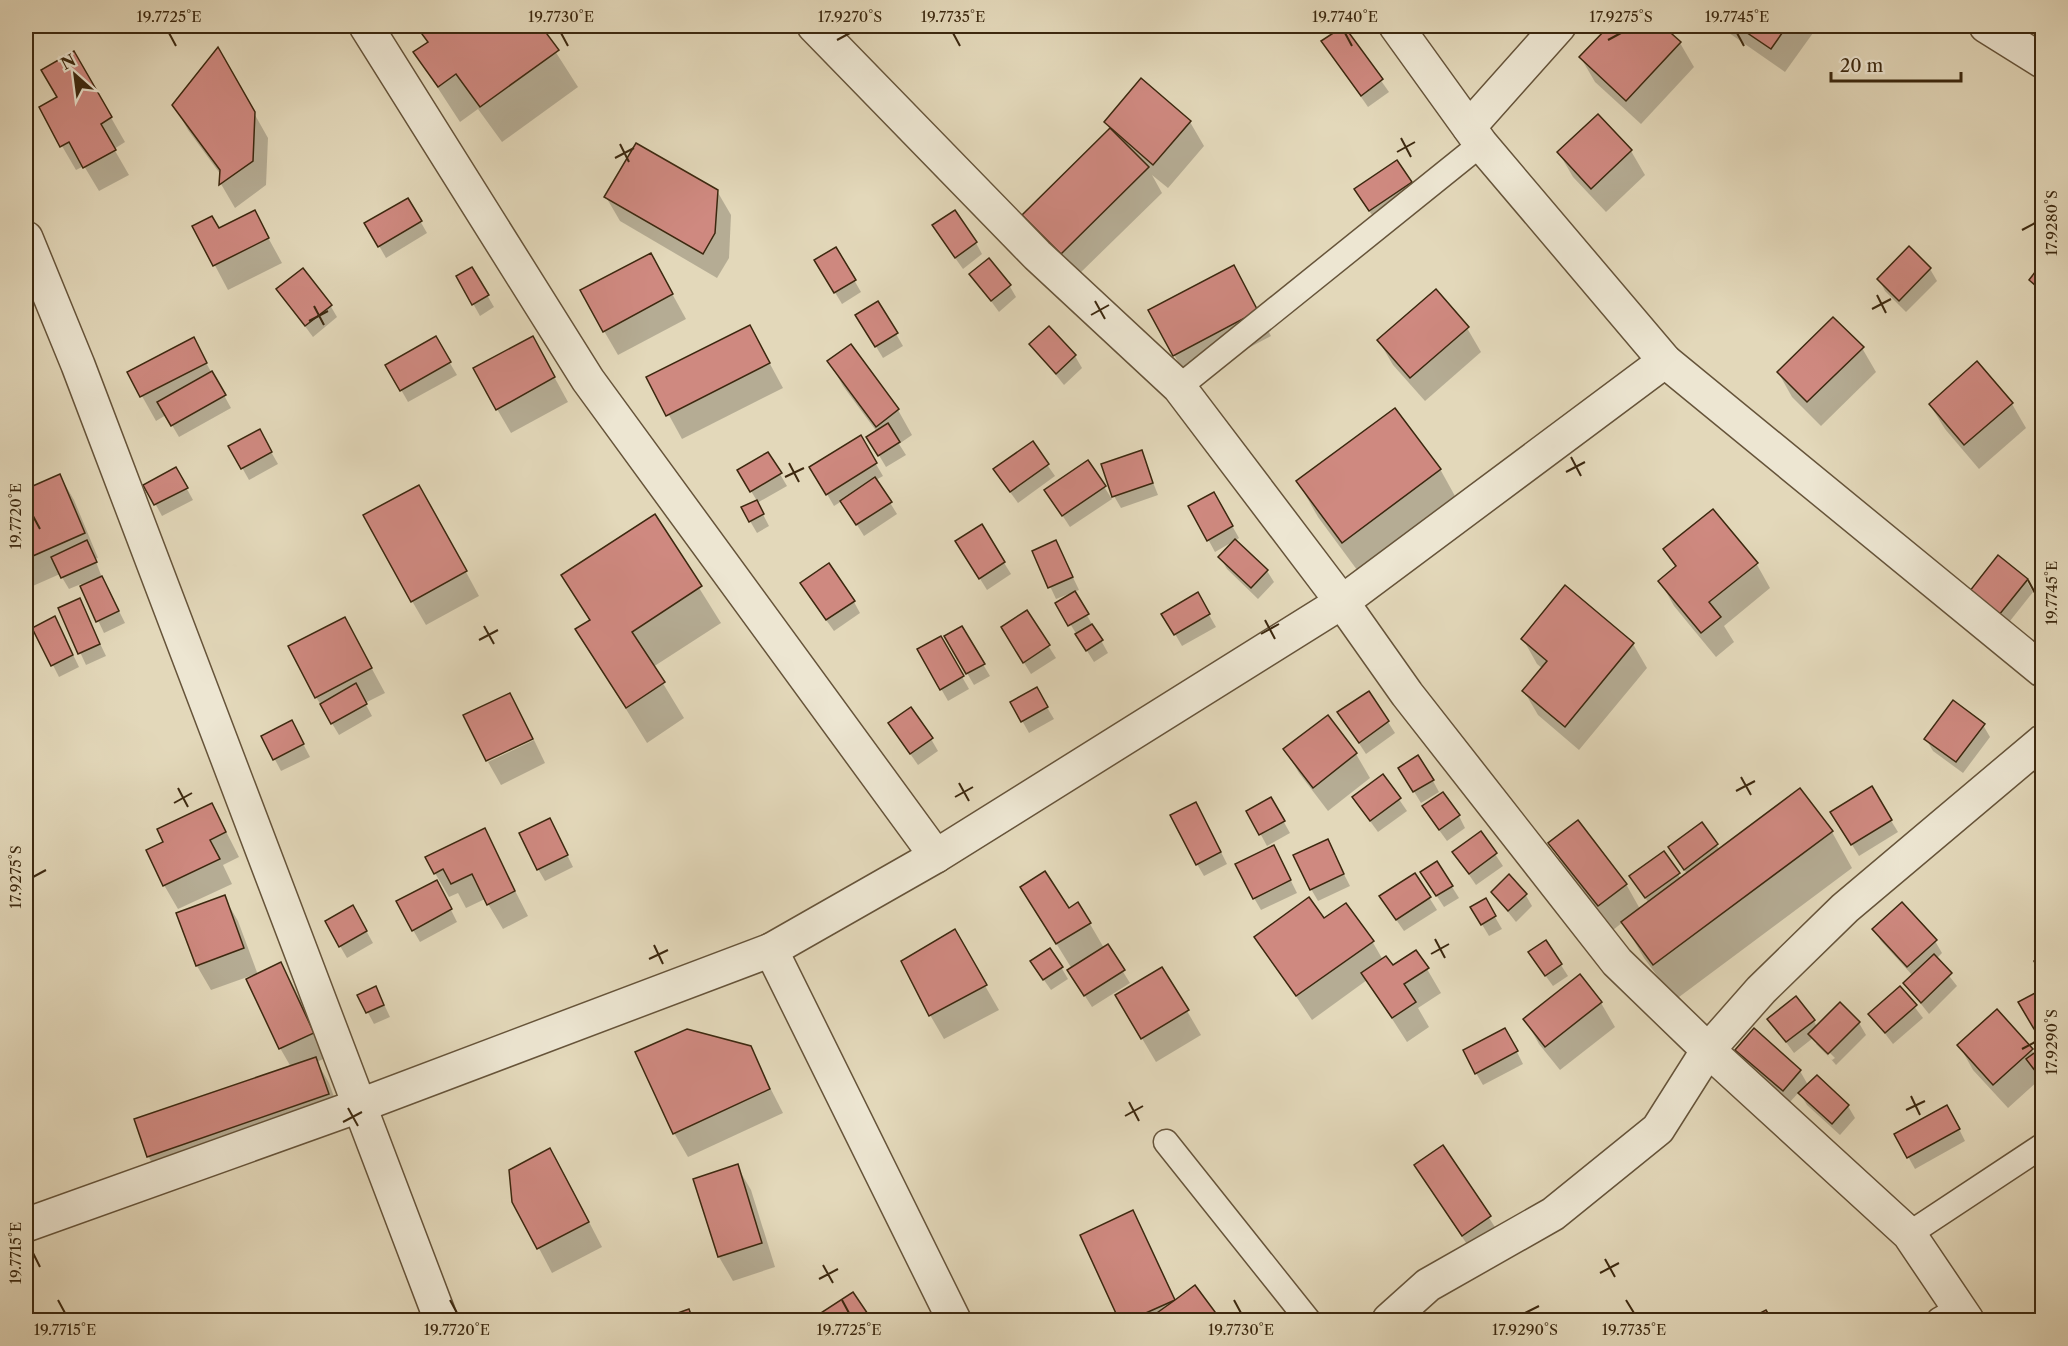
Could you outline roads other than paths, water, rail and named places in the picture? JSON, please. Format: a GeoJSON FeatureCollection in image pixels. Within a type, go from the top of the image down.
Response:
{"type":"FeatureCollection","features":[{"type":"Feature","properties":{"kind":"street"},"geometry":{"type":"LineString","coordinates":[[366,26],[588,380],[936,856]]}},
{"type":"Feature","properties":{"kind":"street"},"geometry":{"type":"LineString","coordinates":[[814,26],[1036,255],[1179,387],[1342,602],[1420,711],[1617,962],[1708,1050],[1909,1234],[1955,1316]]}},
{"type":"Feature","properties":{"kind":"street"},"geometry":{"type":"LineString","coordinates":[[1396,26],[1475,135],[1665,361],[2043,670]]}},
{"type":"Feature","properties":{"kind":"street"},"geometry":{"type":"LineString","coordinates":[[1475,135],[1559,26]]}},
{"type":"Feature","properties":{"kind":"street"},"geometry":{"type":"LineString","coordinates":[[1986,26],[2043,60]]}},
{"type":"Feature","properties":{"kind":"street"},"geometry":{"type":"LineString","coordinates":[[26,238],[82,376],[441,1320]]}},
{"type":"Feature","properties":{"kind":"street"},"geometry":{"type":"LineString","coordinates":[[26,1225],[361,1105],[771,950],[936,856],[1342,602],[1665,361]]}},
{"type":"Feature","properties":{"kind":"street"},"geometry":{"type":"LineString","coordinates":[[1389,1320],[1428,1286],[1553,1214],[1658,1129],[1708,1050],[1761,990],[1845,908],[2043,742]]}},
{"type":"Feature","properties":{"kind":"street"},"geometry":{"type":"LineString","coordinates":[[771,950],[954,1320]]}},
{"type":"Feature","properties":{"kind":"lane"},"geometry":{"type":"LineString","coordinates":[[1179,387],[1475,135]]}},
{"type":"Feature","properties":{"kind":"lane"},"geometry":{"type":"LineString","coordinates":[[1166,1142],[1308,1320]]}},
{"type":"Feature","properties":{"kind":"lane"},"geometry":{"type":"LineString","coordinates":[[1909,1234],[2043,1146]]}}]}
